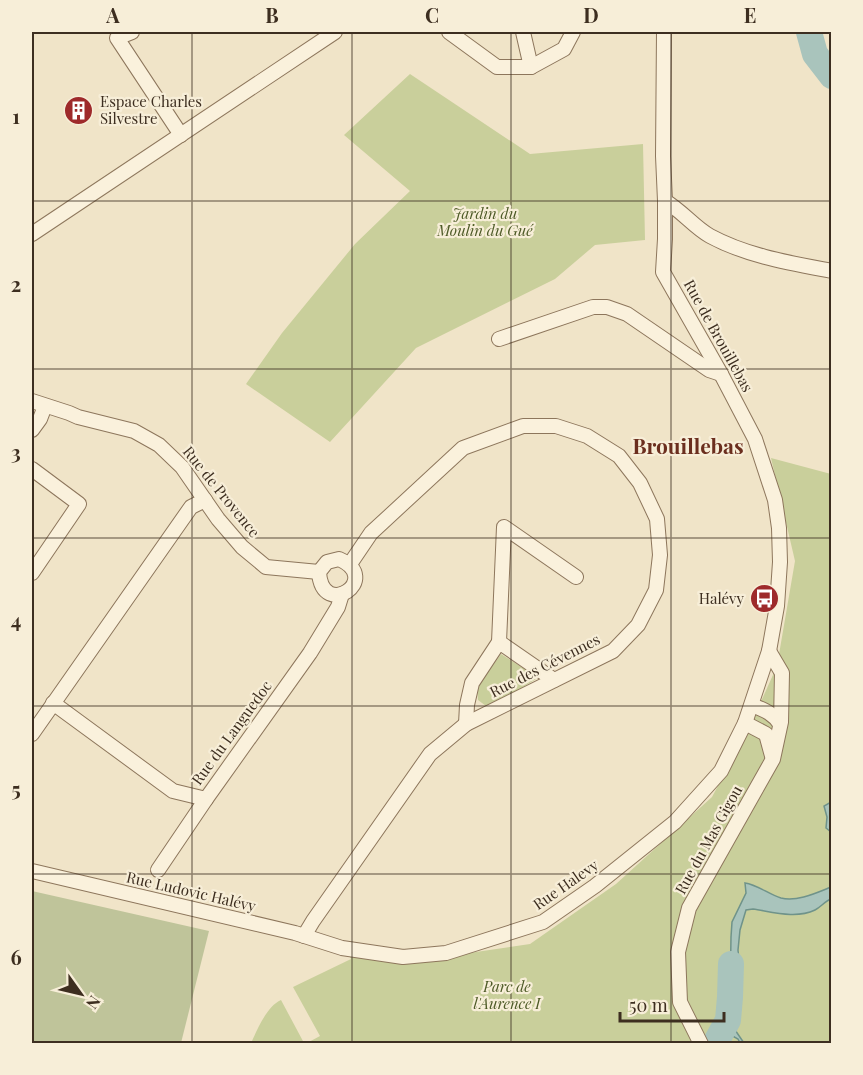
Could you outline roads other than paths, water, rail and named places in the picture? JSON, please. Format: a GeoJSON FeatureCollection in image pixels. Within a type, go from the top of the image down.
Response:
{"type":"FeatureCollection","features":[{"type":"Feature","properties":{"kind":"street"},"geometry":{"type":"LineString","coordinates":[[132,32],[117,38],[181,135]]}},
{"type":"Feature","properties":{"kind":"street"},"geometry":{"type":"LineString","coordinates":[[32,234],[335,32]]}},
{"type":"Feature","properties":{"kind":"street"},"geometry":{"type":"LineString","coordinates":[[449,32],[497,67],[531,67],[564,49],[573,32]]}},
{"type":"Feature","properties":{"kind":"street"},"geometry":{"type":"LineString","coordinates":[[524,32],[531,67]]}},
{"type":"Feature","properties":{"kind":"street","name":"Rue de Brouillebas"},"geometry":{"type":"LineString","coordinates":[[664,32],[665,239],[663,272],[755,439],[775,500],[779,528],[780,562],[777,606],[769,651],[752,705]]}},
{"type":"Feature","properties":{"kind":"street"},"geometry":{"type":"LineString","coordinates":[[665,201],[707,235],[735,247],[779,261],[831,271]]}},
{"type":"Feature","properties":{"kind":"street"},"geometry":{"type":"LineString","coordinates":[[499,339],[593,307],[607,307],[627,314],[709,370],[721,374]]}},
{"type":"Feature","properties":{"kind":"street"},"geometry":{"type":"LineString","coordinates":[[32,430],[40,419],[38,403]]}},
{"type":"Feature","properties":{"kind":"street","name":"Rue de Provence"},"geometry":{"type":"LineString","coordinates":[[38,403],[78,417],[134,431],[159,445],[182,466],[218,519],[242,547],[266,567],[319,572]]}},
{"type":"Feature","properties":{"kind":"street","name":"Rue des Cévennes"},"geometry":{"type":"LineString","coordinates":[[304,936],[430,754],[466,724],[613,651],[638,625],[656,590],[660,555],[657,519],[640,483],[620,456],[587,436],[556,426],[523,426],[463,448],[371,533],[350,564]]}},
{"type":"Feature","properties":{"kind":"street"},"geometry":{"type":"LineString","coordinates":[[32,469],[79,504],[32,573]]}},
{"type":"Feature","properties":{"kind":"street"},"geometry":{"type":"LineString","coordinates":[[32,734],[191,507],[205,500]]}},
{"type":"Feature","properties":{"kind":"street"},"geometry":{"type":"LineString","coordinates":[[466,724],[472,683],[499,642],[504,527],[576,578]]}},
{"type":"Feature","properties":{"kind":"street"},"geometry":{"type":"LineString","coordinates":[[339,559],[350,564],[355,574],[354,585],[346,593],[335,596],[325,591],[319,581],[319,572],[327,562],[339,559]]}},
{"type":"Feature","properties":{"kind":"street","name":"Rue du Languedoc"},"geometry":{"type":"LineString","coordinates":[[53,703],[173,791],[206,799],[310,653],[338,607],[342,594]]}},
{"type":"Feature","properties":{"kind":"street"},"geometry":{"type":"LineString","coordinates":[[499,642],[554,680]]}},
{"type":"Feature","properties":{"kind":"street","name":"Rue du Mas Gigou"},"geometry":{"type":"LineString","coordinates":[[701,1043],[680,1002],[678,952],[689,908],[773,759],[780,724],[782,673],[769,651]]}},
{"type":"Feature","properties":{"kind":"street"},"geometry":{"type":"LineString","coordinates":[[752,705],[776,717],[780,724]]}},
{"type":"Feature","properties":{"kind":"street","name":"Rue Halevy"},"geometry":{"type":"LineString","coordinates":[[342,948],[403,957],[446,953],[543,922],[596,886],[675,822],[721,771],[752,705]]}},
{"type":"Feature","properties":{"kind":"street"},"geometry":{"type":"LineString","coordinates":[[745,723],[766,734],[773,759]]}},
{"type":"Feature","properties":{"kind":"street"},"geometry":{"type":"LineString","coordinates":[[158,870],[206,799]]}},
{"type":"Feature","properties":{"kind":"street","name":"Rue Ludovic Halévy"},"geometry":{"type":"LineString","coordinates":[[32,871],[304,936],[342,948]]}},
{"type":"Feature","properties":{"kind":"water"},"geometry":{"type":"Polygon","coordinates":[[[809,32],[814,32],[818,53],[831,70],[831,76],[815,54],[809,32]]]}},
{"type":"Feature","properties":{"kind":"water"},"geometry":{"type":"Polygon","coordinates":[[[831,802],[831,832],[826,828],[827,817],[824,806],[831,802]]]}},
{"type":"Feature","properties":{"kind":"water"},"geometry":{"type":"Polygon","coordinates":[[[745,883],[787,899],[806,896],[831,887],[831,899],[808,913],[784,914],[746,910],[740,930],[738,950],[740,971],[733,1019],[733,1027],[744,1043],[740,1043],[738,1039],[729,1034],[722,1043],[715,1043],[728,1020],[732,922],[746,893],[745,883]]]}},
{"type":"Feature","properties":{"kind":"waterway"},"geometry":{"type":"LineString","coordinates":[[809,32],[815,54],[832,76]]}},
{"type":"Feature","properties":{"kind":"waterway"},"geometry":{"type":"LineString","coordinates":[[715,1044],[728,1020],[731,964]]}},
{"type":"Feature","properties":{"kind":"place","name":"Espace Charles Silvestre"},"geometry":{"type":"Point","coordinates":[79,111]}},
{"type":"Feature","properties":{"kind":"place","name":"Halévy"},"geometry":{"type":"Point","coordinates":[765,599]}},
{"type":"Feature","properties":{"kind":"district","name":"Brouillebas"},"geometry":{"type":"Point","coordinates":[688,447]}},
{"type":"Feature","properties":{"kind":"park label","name":"Jardin du Moulin du Gué"},"geometry":{"type":"Point","coordinates":[485,222]}},
{"type":"Feature","properties":{"kind":"park label","name":"Parc de l'Aurence I"},"geometry":{"type":"Point","coordinates":[507,996]}}]}
